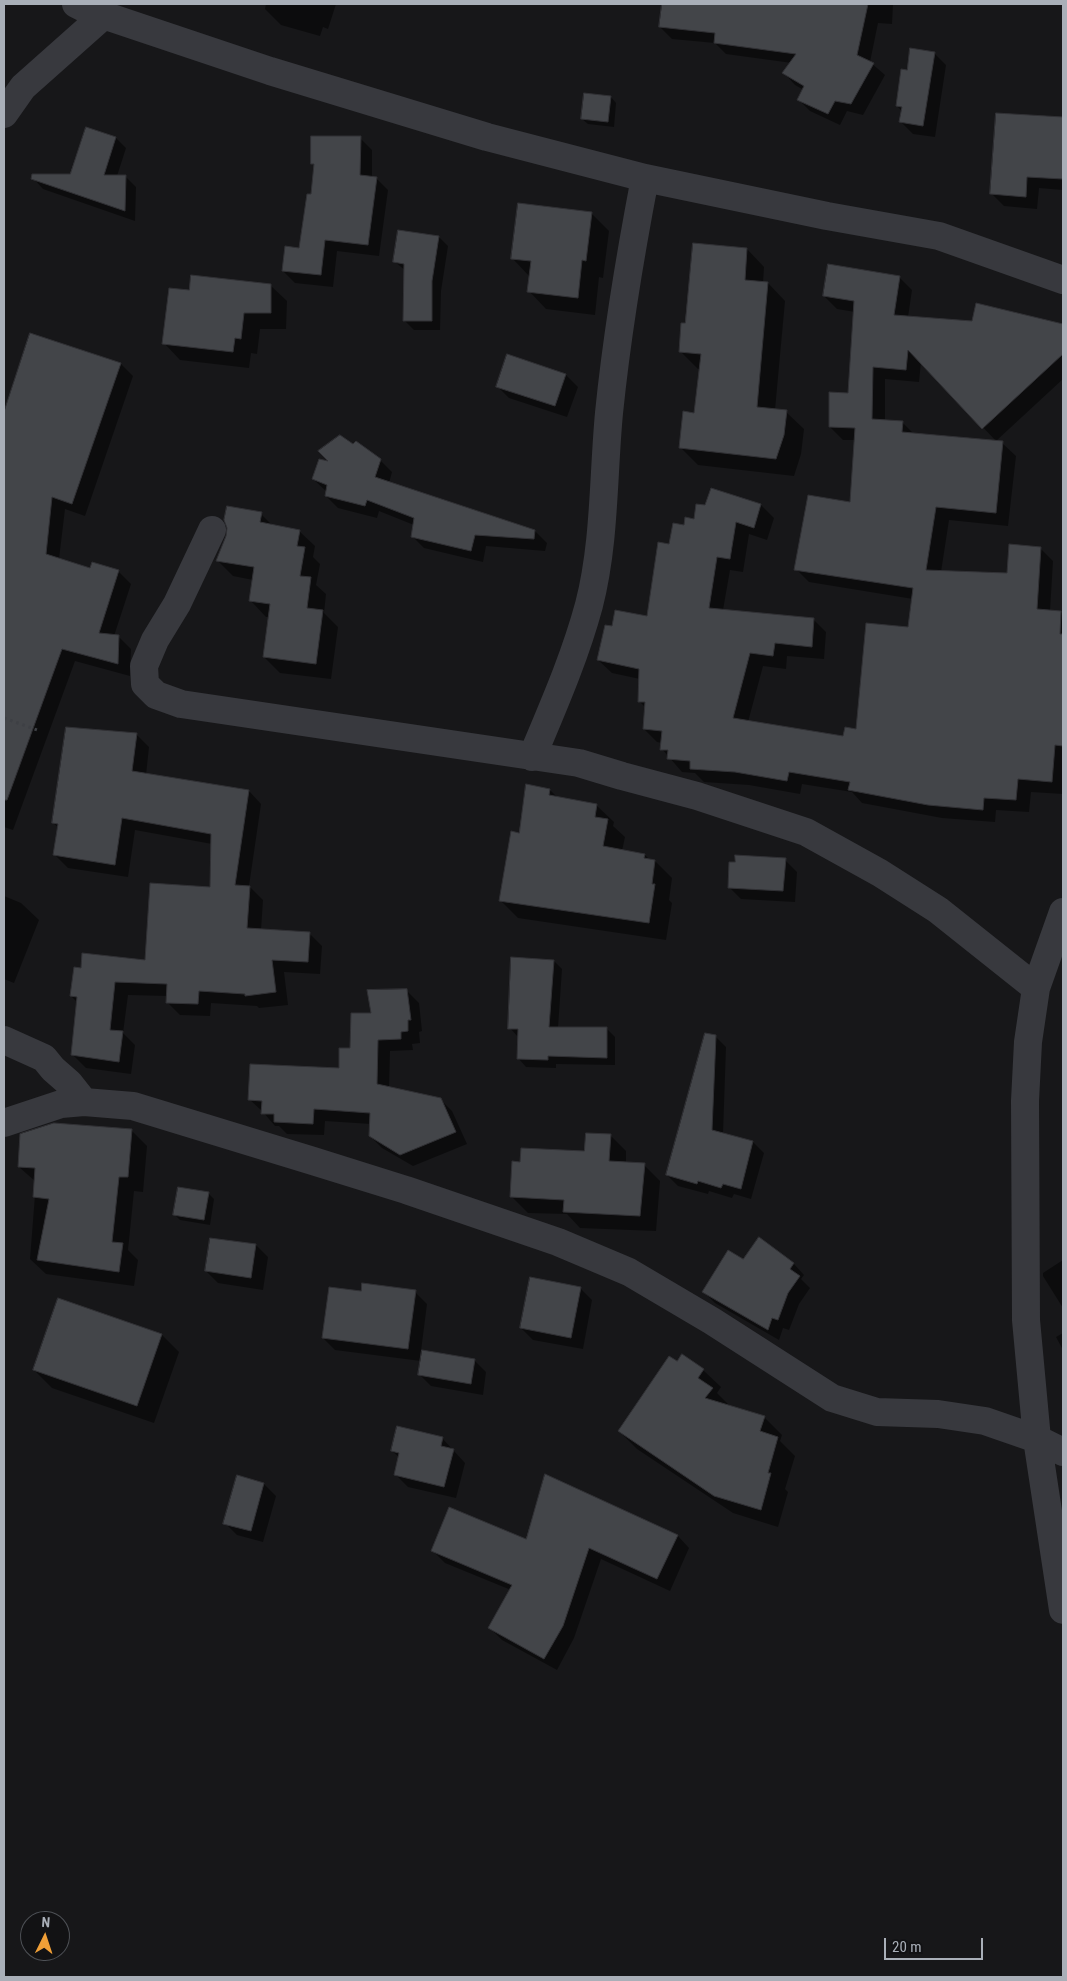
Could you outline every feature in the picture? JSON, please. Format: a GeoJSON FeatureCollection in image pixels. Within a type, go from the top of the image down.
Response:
{"type":"FeatureCollection","features":[{"type":"Feature","properties":{"kind":"street"},"geometry":{"type":"LineString","coordinates":[[76,4],[270,72],[487,136],[645,178],[827,216],[939,236],[1063,280]]}},
{"type":"Feature","properties":{"kind":"street"},"geometry":{"type":"LineString","coordinates":[[4,114],[23,87],[104,15]]}},
{"type":"Feature","properties":{"kind":"street"},"geometry":{"type":"LineString","coordinates":[[532,757],[553,707],[589,605],[599,555],[614,365],[645,178]]}},
{"type":"Feature","properties":{"kind":"street"},"geometry":{"type":"LineString","coordinates":[[212,530],[177,604],[155,640],[144,666],[145,684],[156,695],[181,704],[579,763],[697,796],[806,832],[880,873],[938,910],[1036,988]]}},
{"type":"Feature","properties":{"kind":"street"},"geometry":{"type":"LineString","coordinates":[[1063,912],[1036,988],[1028,1042],[1025,1101],[1026,1320],[1037,1439],[1063,1610]]}},
{"type":"Feature","properties":{"kind":"street"},"geometry":{"type":"LineString","coordinates":[[4,1040],[44,1058],[69,1083],[84,1102]]}},
{"type":"Feature","properties":{"kind":"street"},"geometry":{"type":"LineString","coordinates":[[4,1123],[61,1104],[84,1102],[133,1106],[406,1190],[558,1242],[629,1272],[712,1320],[832,1398],[877,1412],[938,1414],[985,1421],[1037,1439],[1063,1452]]}},
{"type":"Feature","properties":{"kind":"path"},"geometry":{"type":"LineString","coordinates":[[4,718],[40,730]]}},
{"type":"Feature","properties":{"kind":"building"},"geometry":{"type":"Polygon","coordinates":[[[662,4],[868,4],[857,55],[874,63],[851,104],[835,101],[828,114],[797,100],[804,86],[782,73],[796,54],[714,43],[715,33],[659,27],[662,4]]]}},
{"type":"Feature","properties":{"kind":"building"},"geometry":{"type":"Polygon","coordinates":[[[910,48],[935,52],[923,126],[899,122],[902,107],[896,106],[901,69],[907,70],[910,48]]]}},
{"type":"Feature","properties":{"kind":"building"},"geometry":{"type":"Polygon","coordinates":[[[584,93],[611,96],[608,122],[581,119],[584,93]]]}},
{"type":"Feature","properties":{"kind":"building"},"geometry":{"type":"Polygon","coordinates":[[[996,113],[1063,117],[1063,179],[1027,177],[1026,197],[990,194],[996,113]]]}},
{"type":"Feature","properties":{"kind":"building"},"geometry":{"type":"Polygon","coordinates":[[[86,127],[116,137],[104,175],[126,175],[125,211],[31,179],[32,174],[70,174],[86,127]]]}},
{"type":"Feature","properties":{"kind":"building"},"geometry":{"type":"Polygon","coordinates":[[[311,136],[361,136],[360,175],[377,177],[368,245],[325,240],[321,275],[282,271],[285,246],[299,248],[307,194],[311,194],[314,164],[311,164],[311,136]]]}},
{"type":"Feature","properties":{"kind":"building"},"geometry":{"type":"Polygon","coordinates":[[[518,203],[592,212],[586,261],[582,260],[578,298],[527,292],[531,261],[511,259],[518,203]]]}},
{"type":"Feature","properties":{"kind":"building"},"geometry":{"type":"Polygon","coordinates":[[[398,230],[439,236],[432,281],[432,321],[403,321],[404,264],[393,262],[398,230]]]}},
{"type":"Feature","properties":{"kind":"building"},"geometry":{"type":"Polygon","coordinates":[[[693,243],[747,248],[745,280],[768,282],[757,407],[787,410],[784,435],[776,459],[679,448],[683,411],[694,413],[701,354],[679,352],[681,323],[685,323],[693,243]]]}},
{"type":"Feature","properties":{"kind":"building"},"geometry":{"type":"Polygon","coordinates":[[[828,264],[900,276],[894,315],[972,321],[976,303],[1063,324],[1063,354],[982,429],[908,350],[906,370],[873,367],[872,419],[903,421],[902,432],[1003,441],[996,513],[936,507],[926,570],[1007,573],[1009,544],[1041,547],[1037,609],[1061,611],[1060,634],[1063,634],[1063,746],[1055,745],[1052,782],[1018,779],[1016,800],[984,798],[983,810],[928,805],[848,790],[850,782],[789,772],[787,781],[735,772],[690,769],[690,761],[667,759],[668,750],[660,750],[662,731],[643,729],[645,702],[638,702],[639,669],[597,660],[605,625],[612,626],[615,610],[647,616],[658,542],[669,544],[673,523],[684,525],[685,517],[694,519],[696,504],[705,505],[711,488],[761,504],[754,528],[736,522],[730,559],[717,557],[709,608],[814,618],[812,647],[775,643],[773,656],[750,653],[733,718],[843,736],[845,727],[856,729],[866,623],[908,627],[913,588],[794,570],[808,495],[850,502],[855,428],[829,427],[829,392],[848,393],[854,301],[823,296],[828,264]]]}},
{"type":"Feature","properties":{"kind":"building"},"geometry":{"type":"Polygon","coordinates":[[[191,275],[271,284],[271,313],[244,313],[241,339],[235,338],[233,352],[162,344],[169,288],[189,290],[191,275]]]}},
{"type":"Feature","properties":{"kind":"building"},"geometry":{"type":"Polygon","coordinates":[[[30,333],[121,363],[72,504],[52,497],[46,554],[90,568],[92,562],[119,570],[99,633],[119,635],[118,664],[62,649],[7,800],[4,800],[4,412],[30,333]]]}},
{"type":"Feature","properties":{"kind":"building"},"geometry":{"type":"Polygon","coordinates":[[[507,354],[566,374],[555,406],[496,387],[507,354]]]}},
{"type":"Feature","properties":{"kind":"building"},"geometry":{"type":"Polygon","coordinates":[[[340,435],[353,444],[356,441],[381,459],[375,477],[535,530],[534,539],[475,535],[471,551],[411,537],[414,518],[367,500],[365,506],[325,496],[327,485],[312,479],[319,459],[328,461],[318,451],[340,435]]]}},
{"type":"Feature","properties":{"kind":"building"},"geometry":{"type":"Polygon","coordinates":[[[227,506],[262,512],[260,522],[300,530],[297,546],[305,547],[300,576],[311,577],[307,608],[323,610],[316,664],[263,657],[270,604],[249,601],[254,567],[216,561],[226,536],[227,528],[224,520],[227,506]]]}},
{"type":"Feature","properties":{"kind":"building"},"geometry":{"type":"Polygon","coordinates":[[[66,727],[137,733],[132,771],[249,790],[235,885],[250,886],[247,928],[310,932],[308,962],[272,960],[276,992],[245,996],[245,994],[199,991],[198,1004],[166,1003],[167,984],[115,982],[110,1030],[123,1031],[119,1062],[71,1055],[77,997],[70,996],[74,967],[81,968],[82,953],[145,960],[150,883],[210,887],[211,834],[122,818],[115,865],[53,855],[58,824],[52,823],[66,727]]]}},
{"type":"Feature","properties":{"kind":"building"},"geometry":{"type":"Polygon","coordinates":[[[526,784],[550,789],[549,795],[597,804],[595,817],[608,819],[603,846],[645,854],[644,858],[655,860],[652,884],[655,884],[649,923],[499,901],[511,831],[519,833],[526,784]]]}},
{"type":"Feature","properties":{"kind":"building"},"geometry":{"type":"Polygon","coordinates":[[[735,855],[786,858],[783,891],[728,888],[729,862],[735,862],[735,855]]]}},
{"type":"Feature","properties":{"kind":"building"},"geometry":{"type":"Polygon","coordinates":[[[511,957],[554,960],[549,1027],[607,1027],[607,1058],[548,1056],[548,1060],[517,1059],[518,1029],[508,1029],[511,957]]]}},
{"type":"Feature","properties":{"kind":"building"},"geometry":{"type":"Polygon","coordinates":[[[407,989],[411,1020],[408,1020],[408,1031],[401,1032],[401,1039],[378,1040],[377,1084],[441,1098],[456,1132],[400,1155],[369,1136],[370,1113],[314,1109],[313,1124],[274,1122],[274,1114],[261,1114],[262,1101],[248,1100],[250,1064],[339,1068],[339,1048],[350,1048],[351,1013],[371,1013],[367,990],[407,989]]]}},
{"type":"Feature","properties":{"kind":"building"},"geometry":{"type":"Polygon","coordinates":[[[705,1033],[716,1035],[712,1130],[753,1141],[741,1189],[723,1184],[721,1188],[698,1181],[697,1184],[666,1175],[705,1033]]]}},
{"type":"Feature","properties":{"kind":"building"},"geometry":{"type":"Polygon","coordinates":[[[54,1123],[132,1129],[128,1177],[119,1177],[112,1242],[123,1243],[119,1272],[37,1260],[49,1199],[33,1197],[35,1168],[18,1167],[20,1134],[54,1123]]]}},
{"type":"Feature","properties":{"kind":"building"},"geometry":{"type":"Polygon","coordinates":[[[586,1133],[611,1134],[609,1161],[645,1163],[640,1216],[563,1212],[564,1200],[510,1197],[512,1161],[520,1162],[521,1148],[584,1151],[586,1133]]]}},
{"type":"Feature","properties":{"kind":"building"},"geometry":{"type":"Polygon","coordinates":[[[178,1187],[209,1192],[204,1220],[173,1215],[178,1187]]]}},
{"type":"Feature","properties":{"kind":"building"},"geometry":{"type":"Polygon","coordinates":[[[759,1237],[794,1263],[790,1269],[800,1276],[788,1293],[778,1320],[772,1318],[768,1330],[702,1292],[728,1250],[743,1259],[759,1237]]]}},
{"type":"Feature","properties":{"kind":"building"},"geometry":{"type":"Polygon","coordinates":[[[210,1238],[256,1244],[251,1278],[205,1271],[210,1238]]]}},
{"type":"Feature","properties":{"kind":"building"},"geometry":{"type":"Polygon","coordinates":[[[530,1277],[581,1287],[571,1338],[520,1328],[530,1277]]]}},
{"type":"Feature","properties":{"kind":"building"},"geometry":{"type":"Polygon","coordinates":[[[362,1283],[416,1290],[408,1349],[322,1338],[329,1287],[361,1291],[362,1283]]]}},
{"type":"Feature","properties":{"kind":"building"},"geometry":{"type":"Polygon","coordinates":[[[58,1298],[162,1334],[137,1406],[33,1370],[58,1298]]]}},
{"type":"Feature","properties":{"kind":"building"},"geometry":{"type":"Polygon","coordinates":[[[422,1350],[475,1359],[471,1384],[418,1375],[422,1350]]]}},
{"type":"Feature","properties":{"kind":"building"},"geometry":{"type":"Polygon","coordinates":[[[682,1354],[704,1369],[698,1378],[713,1388],[705,1398],[765,1416],[760,1431],[778,1437],[768,1473],[771,1473],[761,1510],[714,1496],[618,1431],[669,1356],[677,1361],[682,1354]]]}},
{"type":"Feature","properties":{"kind":"building"},"geometry":{"type":"Polygon","coordinates":[[[397,1426],[443,1437],[441,1446],[454,1449],[444,1487],[394,1475],[399,1453],[391,1451],[397,1426]]]}},
{"type":"Feature","properties":{"kind":"building"},"geometry":{"type":"Polygon","coordinates":[[[545,1474],[678,1535],[657,1579],[589,1548],[563,1626],[544,1659],[488,1628],[512,1585],[431,1551],[449,1507],[526,1539],[545,1474]]]}},
{"type":"Feature","properties":{"kind":"building"},"geometry":{"type":"Polygon","coordinates":[[[237,1475],[264,1483],[251,1531],[223,1524],[237,1475]]]}}]}
